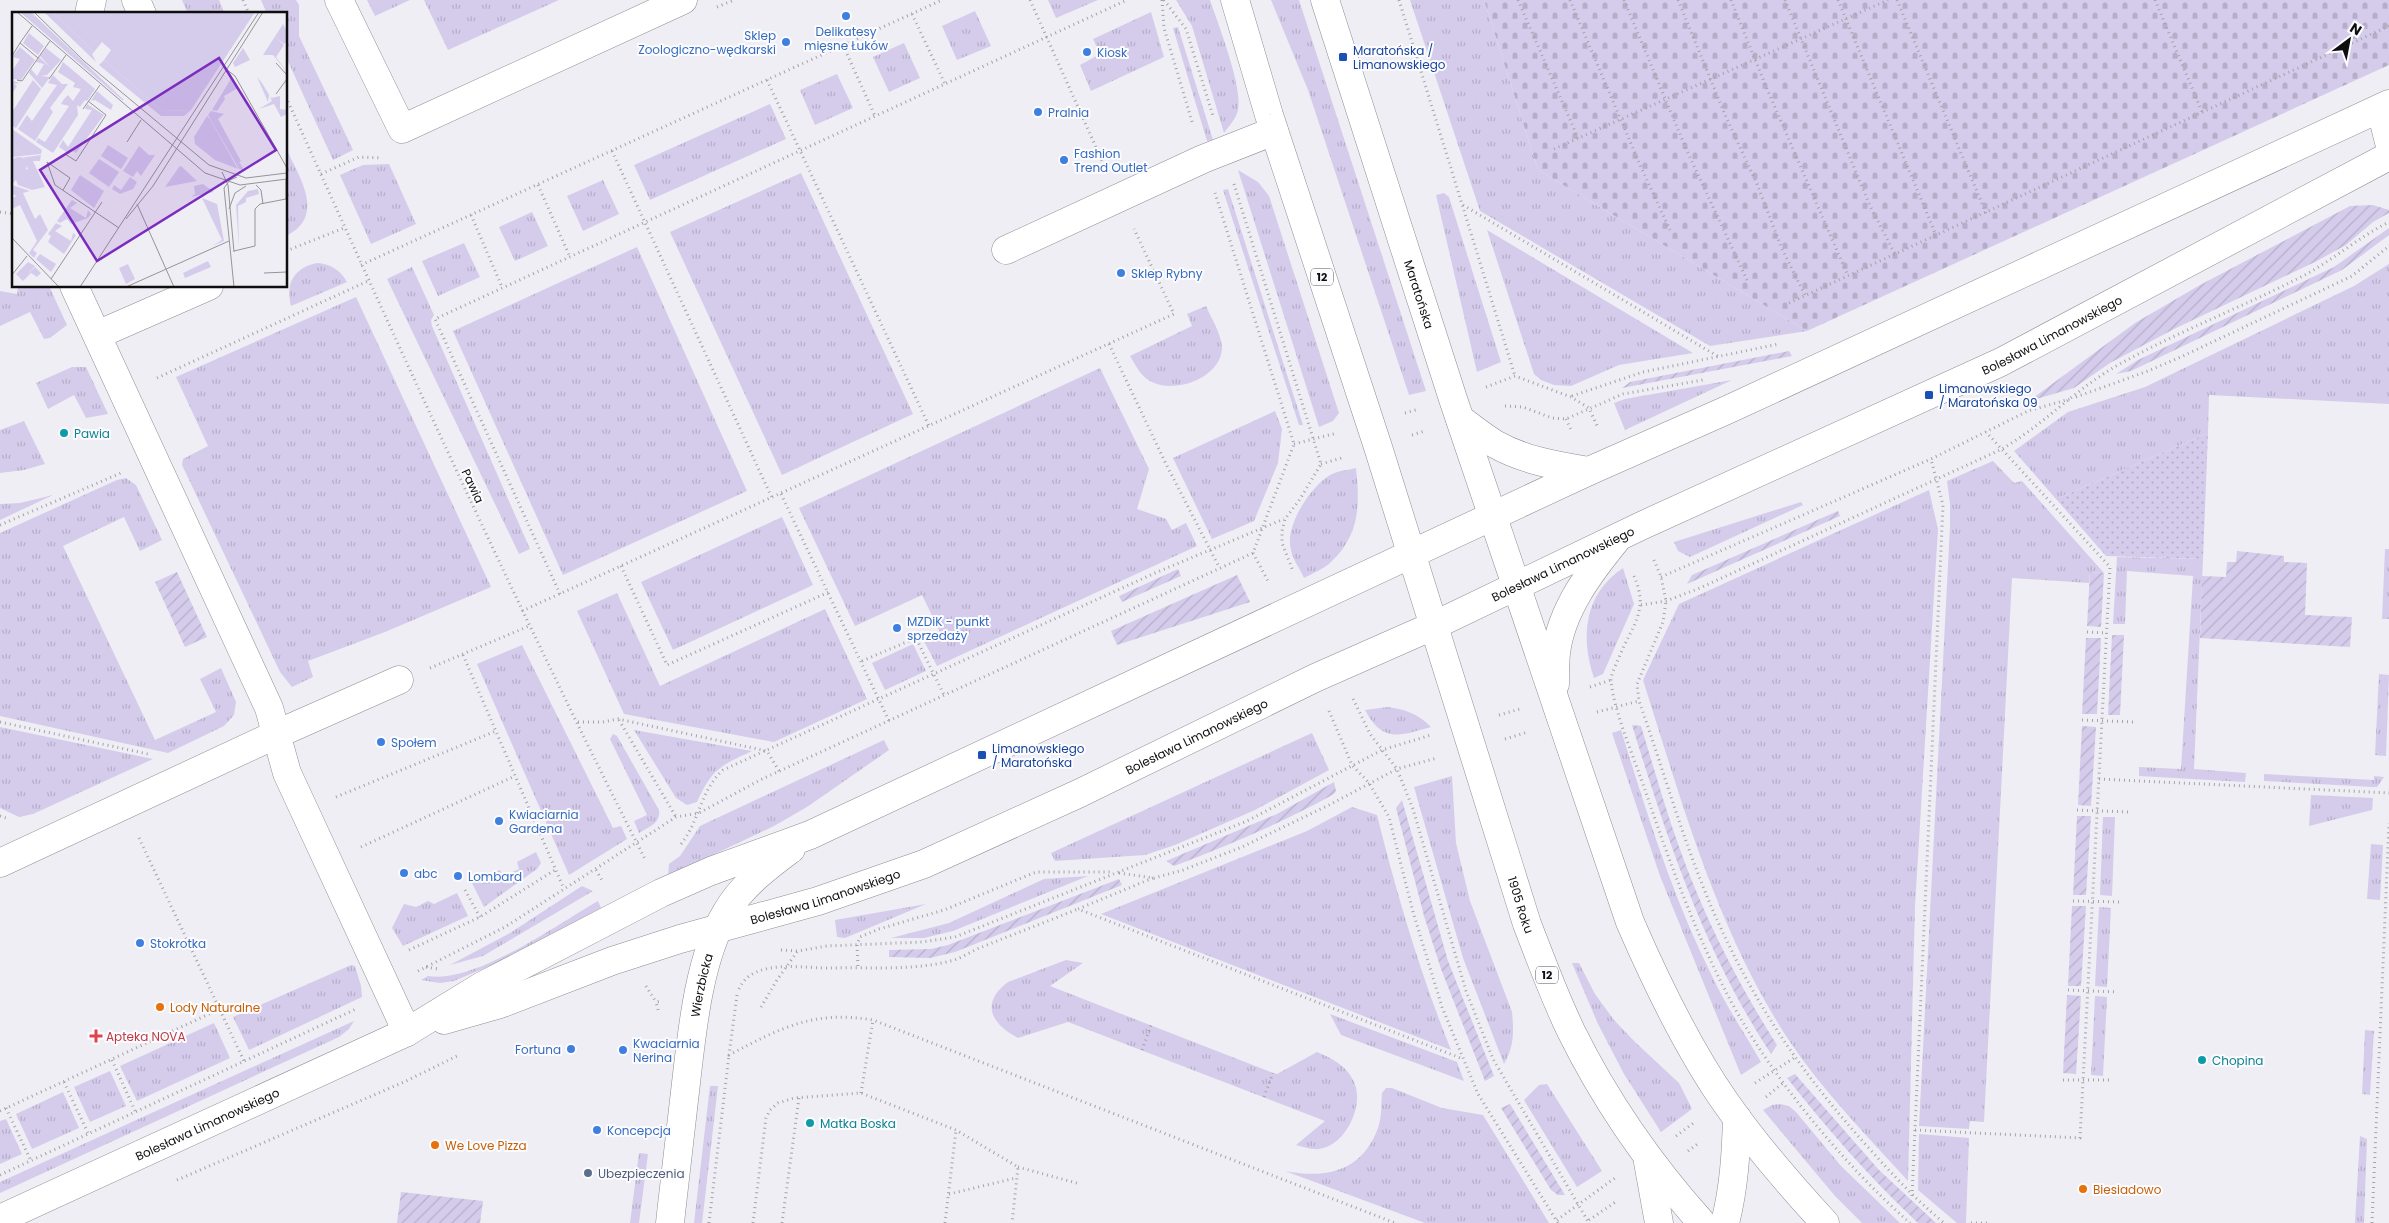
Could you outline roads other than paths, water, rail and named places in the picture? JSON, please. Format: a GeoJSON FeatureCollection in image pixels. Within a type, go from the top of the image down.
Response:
{"type":"FeatureCollection","features":[{"type":"Feature","properties":{"kind":"street"},"geometry":{"type":"LineString","coordinates":[[136,0],[141,12]]}},
{"type":"Feature","properties":{"kind":"street"},"geometry":{"type":"LineString","coordinates":[[339,0],[402,129],[683,0]]}},
{"type":"Feature","properties":{"kind":"street","name":"12"},"geometry":{"type":"LineString","coordinates":[[1235,0],[1274,132],[1411,553]]}},
{"type":"Feature","properties":{"kind":"street","name":"Maratońska"},"geometry":{"type":"LineString","coordinates":[[1325,0],[1460,419],[1517,587]]}},
{"type":"Feature","properties":{"kind":"street","name":"Bolesława Limanowskiego"},"geometry":{"type":"LineString","coordinates":[[0,1219],[410,1030],[482,986],[661,893],[711,871],[810,835],[1411,553],[1736,406],[2389,104]]}},
{"type":"Feature","properties":{"kind":"street"},"geometry":{"type":"LineString","coordinates":[[2389,111],[2384,122],[2389,142]]}},
{"type":"Feature","properties":{"kind":"street"},"geometry":{"type":"LineString","coordinates":[[1006,250],[1213,155],[1274,132]]}},
{"type":"Feature","properties":{"kind":"street","name":"Bolesława Limanowskiego"},"geometry":{"type":"LineString","coordinates":[[410,1030],[500,1004],[612,961],[718,928],[818,901],[924,864],[1080,792],[1315,678],[1435,625],[2025,350],[2389,156]]}},
{"type":"Feature","properties":{"kind":"street"},"geometry":{"type":"LineString","coordinates":[[75,288],[269,708],[286,773],[388,990],[410,1030]]}},
{"type":"Feature","properties":{"kind":"street"},"geometry":{"type":"LineString","coordinates":[[98,335],[204,288]]}},
{"type":"Feature","properties":{"kind":"street"},"geometry":{"type":"LineString","coordinates":[[1460,419],[1495,444],[1520,455],[1546,463],[1589,471]]}},
{"type":"Feature","properties":{"kind":"street"},"geometry":{"type":"LineString","coordinates":[[1558,710],[1556,653],[1562,626],[1576,597],[1593,570],[1617,539]]}},
{"type":"Feature","properties":{"kind":"street","name":"1905 Roku"},"geometry":{"type":"LineString","coordinates":[[1411,553],[1527,924],[1550,982],[1585,1057],[1646,1155],[1702,1223]]}},
{"type":"Feature","properties":{"kind":"street"},"geometry":{"type":"LineString","coordinates":[[1517,587],[1630,922],[1652,971],[1694,1050],[1725,1102],[1763,1153],[1825,1223]]}},
{"type":"Feature","properties":{"kind":"street"},"geometry":{"type":"LineString","coordinates":[[0,863],[277,734],[400,680]]}},
{"type":"Feature","properties":{"kind":"street","name":"Bolesława Limanowskiego"},"geometry":{"type":"LineString","coordinates":[[718,928],[734,900],[752,880],[810,835]]}},
{"type":"Feature","properties":{"kind":"street","name":"Wierzbicka"},"geometry":{"type":"LineString","coordinates":[[670,1223],[692,1029],[698,996],[718,928]]}},
{"type":"Feature","properties":{"kind":"street"},"geometry":{"type":"LineString","coordinates":[[1725,1223],[1736,1160],[1736,1118]]}},
{"type":"Feature","properties":{"kind":"street"},"geometry":{"type":"LineString","coordinates":[[1646,1155],[1659,1223]]}},
{"type":"Feature","properties":{"kind":"place","name":"Delikatesy mięsne Łuków"},"geometry":{"type":"Point","coordinates":[846,16]}},
{"type":"Feature","properties":{"kind":"place","name":"Sklep Zoologiczno-wędkarski"},"geometry":{"type":"Point","coordinates":[786,42]}},
{"type":"Feature","properties":{"kind":"place","name":"Kiosk"},"geometry":{"type":"Point","coordinates":[1087,52]}},
{"type":"Feature","properties":{"kind":"place","name":"Maratońska / Limanowskiego"},"geometry":{"type":"Point","coordinates":[1343,57]}},
{"type":"Feature","properties":{"kind":"place","name":"Pralnia"},"geometry":{"type":"Point","coordinates":[1038,112]}},
{"type":"Feature","properties":{"kind":"place","name":"Fashion Trend Outlet"},"geometry":{"type":"Point","coordinates":[1064,160]}},
{"type":"Feature","properties":{"kind":"place","name":"Sklep Rybny"},"geometry":{"type":"Point","coordinates":[1121,273]}},
{"type":"Feature","properties":{"kind":"place","name":"Limanowskiego / Maratońska 09"},"geometry":{"type":"Point","coordinates":[1929,395]}},
{"type":"Feature","properties":{"kind":"place","name":"Pawia"},"geometry":{"type":"Point","coordinates":[64,433]}},
{"type":"Feature","properties":{"kind":"place","name":"MZDiK - punkt sprzedaży"},"geometry":{"type":"Point","coordinates":[897,628]}},
{"type":"Feature","properties":{"kind":"place","name":"Społem"},"geometry":{"type":"Point","coordinates":[381,742]}},
{"type":"Feature","properties":{"kind":"place","name":"Limanowskiego / Maratońska"},"geometry":{"type":"Point","coordinates":[982,755]}},
{"type":"Feature","properties":{"kind":"place","name":"Kwiaciarnia Gardena"},"geometry":{"type":"Point","coordinates":[499,821]}},
{"type":"Feature","properties":{"kind":"place","name":"abc"},"geometry":{"type":"Point","coordinates":[404,873]}},
{"type":"Feature","properties":{"kind":"place","name":"Lombard"},"geometry":{"type":"Point","coordinates":[458,876]}},
{"type":"Feature","properties":{"kind":"place","name":"Stokrotka"},"geometry":{"type":"Point","coordinates":[140,943]}},
{"type":"Feature","properties":{"kind":"place","name":"Lody Naturalne"},"geometry":{"type":"Point","coordinates":[160,1007]}},
{"type":"Feature","properties":{"kind":"place","name":"Apteka NOVA"},"geometry":{"type":"Point","coordinates":[96,1036]}},
{"type":"Feature","properties":{"kind":"place","name":"Fortuna"},"geometry":{"type":"Point","coordinates":[571,1049]}},
{"type":"Feature","properties":{"kind":"place","name":"Kwaciarnia Nerina"},"geometry":{"type":"Point","coordinates":[623,1050]}},
{"type":"Feature","properties":{"kind":"place","name":"Chopina"},"geometry":{"type":"Point","coordinates":[2202,1060]}},
{"type":"Feature","properties":{"kind":"place","name":"Matka Boska"},"geometry":{"type":"Point","coordinates":[810,1123]}},
{"type":"Feature","properties":{"kind":"place","name":"Koncepcja"},"geometry":{"type":"Point","coordinates":[597,1130]}},
{"type":"Feature","properties":{"kind":"place","name":"We Love Pizza"},"geometry":{"type":"Point","coordinates":[435,1145]}},
{"type":"Feature","properties":{"kind":"place","name":"Ubezpieczenia"},"geometry":{"type":"Point","coordinates":[588,1173]}},
{"type":"Feature","properties":{"kind":"place","name":"Biesiadowo"},"geometry":{"type":"Point","coordinates":[2083,1189]}}]}
